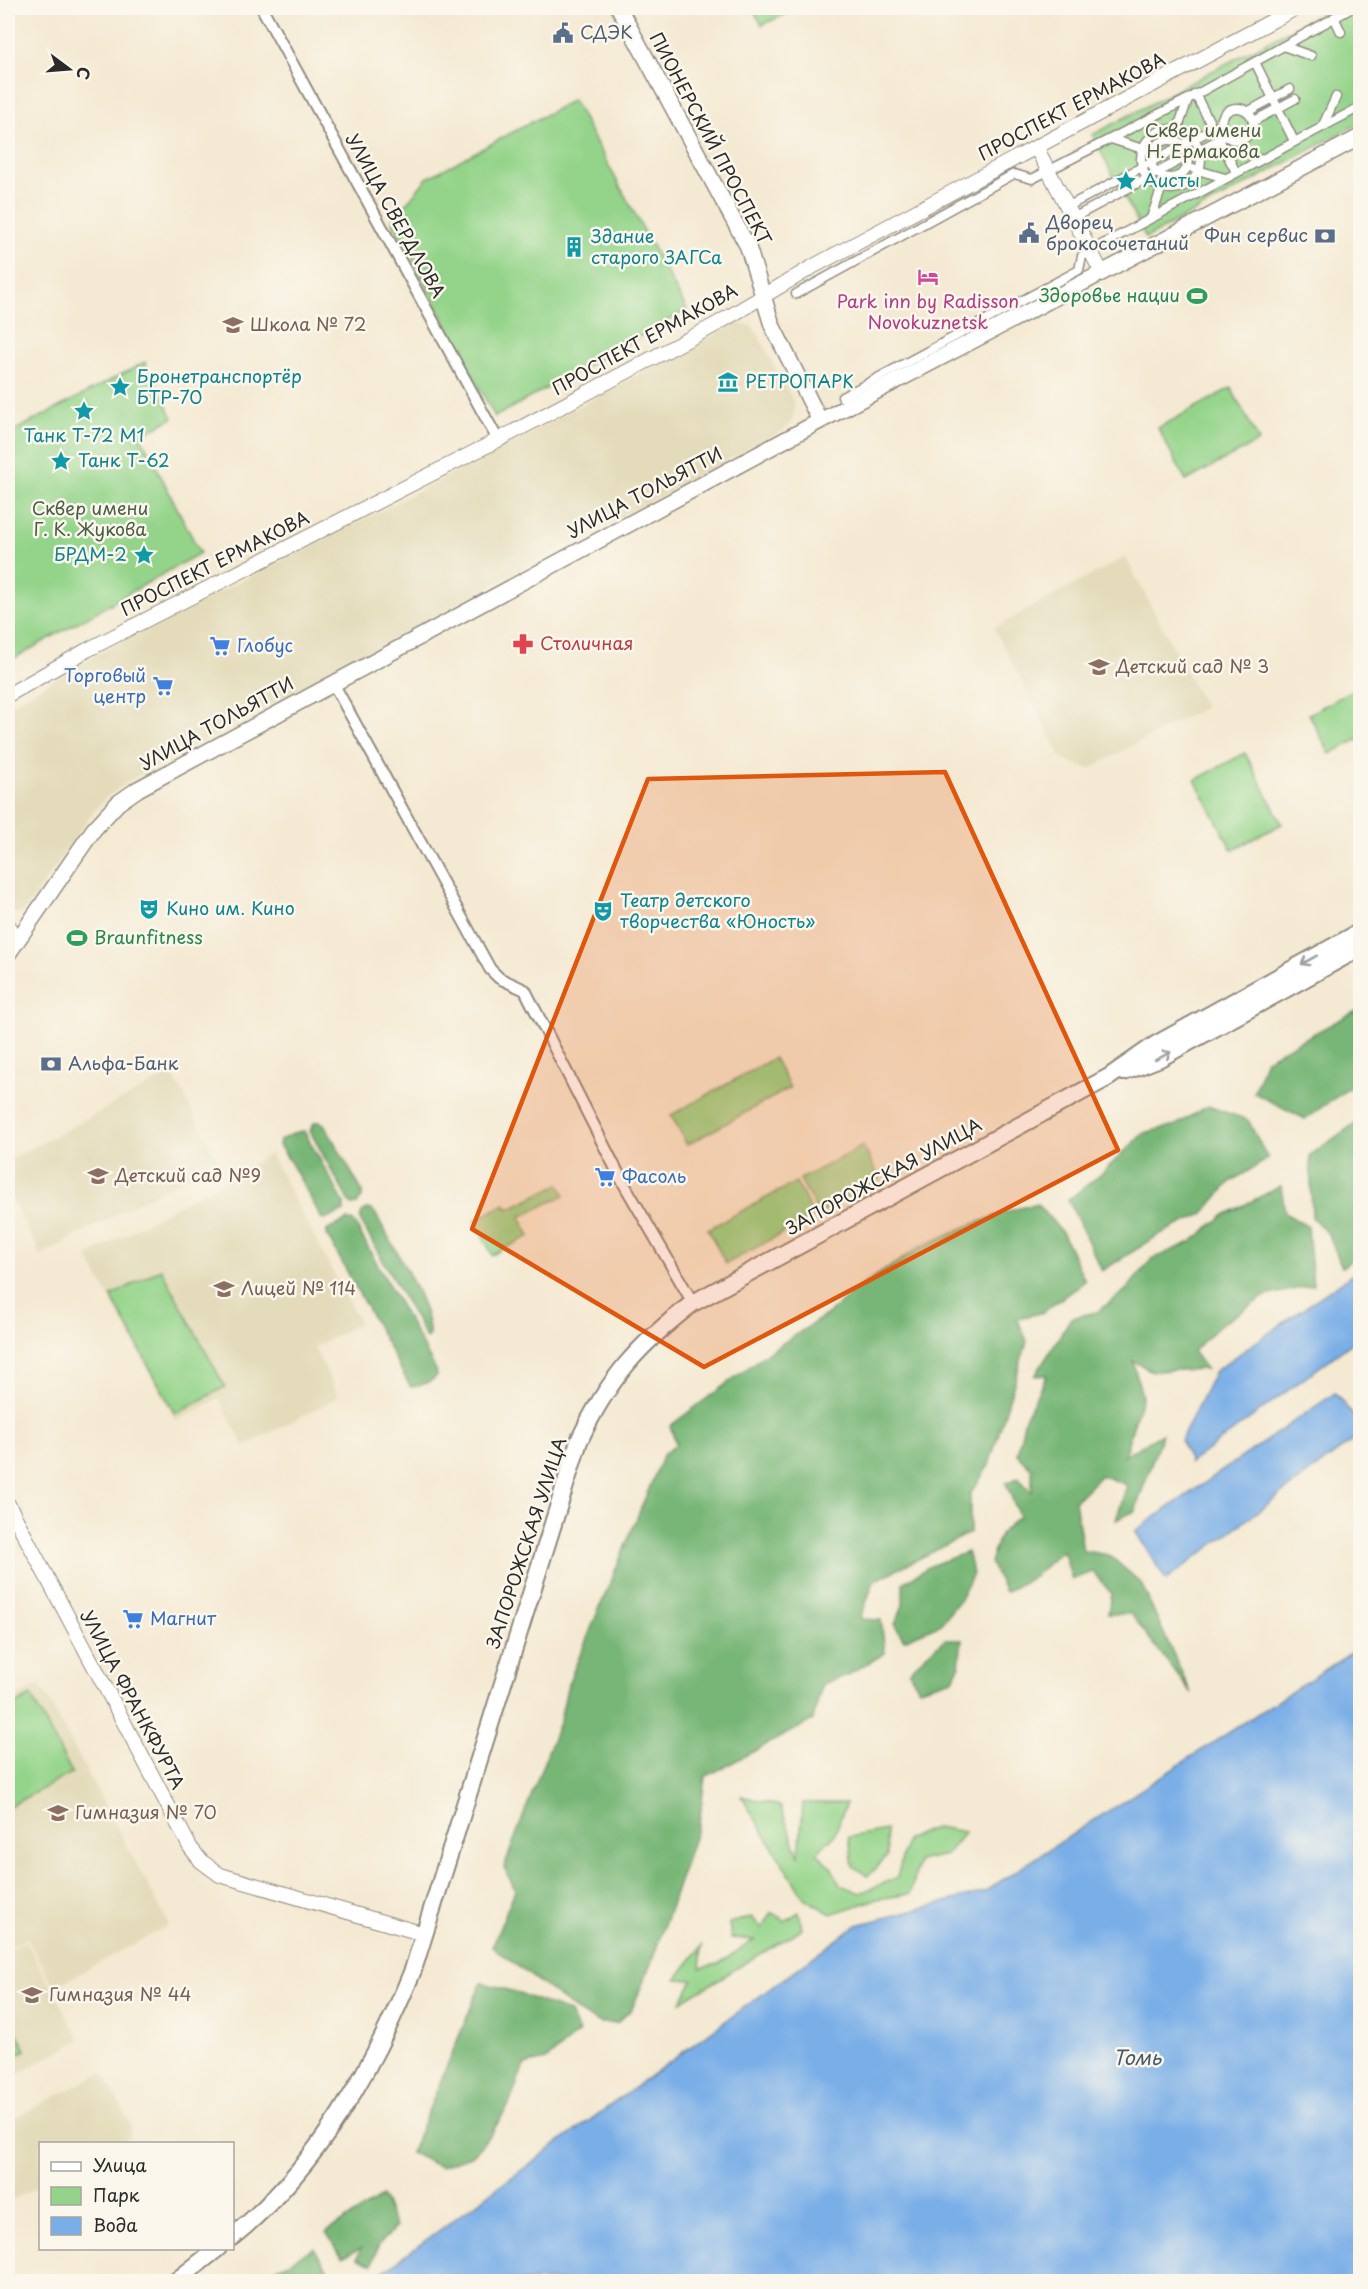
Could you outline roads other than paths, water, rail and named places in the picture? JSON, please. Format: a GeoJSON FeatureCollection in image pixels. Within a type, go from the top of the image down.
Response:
{"type":"FeatureCollection","features":[{"type":"Feature","properties":{"kind":"main road","name":"ПИОНЕРСКИЙ ПРОСПЕКТ"},"geometry":{"type":"LineString","coordinates":[[619,8],[748,247],[772,326],[820,421]]}},
{"type":"Feature","properties":{"kind":"main road","name":"УЛИЦА ТОЛЬЯТТИ"},"geometry":{"type":"LineString","coordinates":[[8,954],[94,829],[118,803],[138,789],[820,421],[1360,137]]}},
{"type":"Feature","properties":{"kind":"main road","name":"ЗАПОРОЖСКАЯ УЛИЦА"},"geometry":{"type":"LineString","coordinates":[[234,2234],[281,2191],[323,2139],[362,2080],[398,2007],[413,1970],[579,1441],[596,1406],[620,1371],[652,1336],[693,1303],[1109,1077],[1155,1045],[1360,932]]}},
{"type":"Feature","properties":{"kind":"main road","name":"ЗАПОРОЖСКАЯ УЛИЦА"},"geometry":{"type":"LineString","coordinates":[[1109,1077],[1160,1058],[1360,948]]}},
{"type":"Feature","properties":{"kind":"main road"},"geometry":{"type":"LineString","coordinates":[[175,2282],[215,2250]]}},
{"type":"Feature","properties":{"kind":"street","name":"УЛИЦА СВЕРДЛОВА"},"geometry":{"type":"LineString","coordinates":[[262,8],[498,440]]}},
{"type":"Feature","properties":{"kind":"street","name":"ПРОСПЕКТ ЕРМАКОВА"},"geometry":{"type":"LineString","coordinates":[[8,695],[87,650],[498,440],[715,325],[764,294],[1296,8]]}},
{"type":"Feature","properties":{"kind":"street"},"geometry":{"type":"LineString","coordinates":[[796,294],[1014,174],[1032,179],[1111,139],[1352,8]]}},
{"type":"Feature","properties":{"kind":"street"},"geometry":{"type":"LineString","coordinates":[[1334,17],[1341,32]]}},
{"type":"Feature","properties":{"kind":"street"},"geometry":{"type":"LineString","coordinates":[[1283,46],[1311,56]]}},
{"type":"Feature","properties":{"kind":"street"},"geometry":{"type":"LineString","coordinates":[[1255,62],[1294,141]]}},
{"type":"Feature","properties":{"kind":"street"},"geometry":{"type":"LineString","coordinates":[[1249,111],[1290,89]]}},
{"type":"Feature","properties":{"kind":"street"},"geometry":{"type":"LineString","coordinates":[[1191,96],[1217,127],[1236,172]]}},
{"type":"Feature","properties":{"kind":"street"},"geometry":{"type":"LineString","coordinates":[[1173,140],[1191,96]]}},
{"type":"Feature","properties":{"kind":"street"},"geometry":{"type":"LineString","coordinates":[[1323,125],[1336,97]]}},
{"type":"Feature","properties":{"kind":"street"},"geometry":{"type":"LineString","coordinates":[[1254,121],[1295,99]]}},
{"type":"Feature","properties":{"kind":"street"},"geometry":{"type":"LineString","coordinates":[[1239,107],[1249,111],[1254,121],[1252,131],[1246,138],[1235,141],[1222,138],[1147,178],[1070,212],[1151,162],[1217,127],[1228,109],[1239,107]]}},
{"type":"Feature","properties":{"kind":"street"},"geometry":{"type":"LineString","coordinates":[[842,397],[1079,270],[1082,256],[1090,251],[1360,107]]}},
{"type":"Feature","properties":{"kind":"street"},"geometry":{"type":"LineString","coordinates":[[1150,118],[1161,142]]}},
{"type":"Feature","properties":{"kind":"street"},"geometry":{"type":"LineString","coordinates":[[1177,130],[1193,140],[1199,150],[1198,170],[1193,180],[1184,186],[1173,189],[1162,188],[1147,178],[1142,168],[1142,149],[1157,133],[1177,130]]}},
{"type":"Feature","properties":{"kind":"street"},"geometry":{"type":"LineString","coordinates":[[1111,139],[1152,152]]}},
{"type":"Feature","properties":{"kind":"street"},"geometry":{"type":"LineString","coordinates":[[1173,140],[1183,145],[1189,156],[1188,167],[1179,176],[1166,178],[1156,173],[1151,162],[1152,152],[1161,142],[1173,140]]}},
{"type":"Feature","properties":{"kind":"street"},"geometry":{"type":"LineString","coordinates":[[1036,147],[1102,273]]}},
{"type":"Feature","properties":{"kind":"street"},"geometry":{"type":"LineString","coordinates":[[1188,167],[1225,178]]}},
{"type":"Feature","properties":{"kind":"street"},"geometry":{"type":"LineString","coordinates":[[1179,176],[1189,197]]}},
{"type":"Feature","properties":{"kind":"street"},"geometry":{"type":"LineString","coordinates":[[1151,218],[1166,178]]}},
{"type":"Feature","properties":{"kind":"street"},"geometry":{"type":"LineString","coordinates":[[333,683],[490,969],[499,978],[525,990],[621,1177],[693,1303]]}},
{"type":"Feature","properties":{"kind":"street"},"geometry":{"type":"LineString","coordinates":[[8,925],[18,940]]}},
{"type":"Feature","properties":{"kind":"street","name":"УЛИЦА ФРАНКФУРТА"},"geometry":{"type":"LineString","coordinates":[[8,1504],[185,1837],[201,1861],[220,1875],[424,1934]]}},
{"type":"Feature","properties":{"kind":"water"},"geometry":{"type":"Polygon","coordinates":[[[1360,1269],[1360,1337],[1190,1463],[1181,1440],[1215,1371],[1360,1269]]]}},
{"type":"Feature","properties":{"kind":"water"},"geometry":{"type":"Polygon","coordinates":[[[1335,1393],[1360,1424],[1360,1435],[1166,1580],[1135,1531],[1335,1393]]]}},
{"type":"Feature","properties":{"kind":"water","name":"Томь"},"geometry":{"type":"Polygon","coordinates":[[[1360,1647],[1360,2281],[370,2281],[857,1925],[984,1892],[1360,1647]]]}},
{"type":"Feature","properties":{"kind":"place","name":"СДЭК"},"geometry":{"type":"Point","coordinates":[563,33]}},
{"type":"Feature","properties":{"kind":"place","name":"Аисты"},"geometry":{"type":"Point","coordinates":[1126,181]}},
{"type":"Feature","properties":{"kind":"place","name":"Дворец брокосочетаний"},"geometry":{"type":"Point","coordinates":[1029,233]}},
{"type":"Feature","properties":{"kind":"place","name":"Фин сервис"},"geometry":{"type":"Point","coordinates":[1325,236]}},
{"type":"Feature","properties":{"kind":"place","name":"Здание старого ЗАГСа"},"geometry":{"type":"Point","coordinates":[574,247]}},
{"type":"Feature","properties":{"kind":"place","name":"Park inn by Radisson Novokuznetsk"},"geometry":{"type":"Point","coordinates":[928,277]}},
{"type":"Feature","properties":{"kind":"place","name":"Здоровье нации"},"geometry":{"type":"Point","coordinates":[1197,296]}},
{"type":"Feature","properties":{"kind":"place","name":"Школа № 72"},"geometry":{"type":"Point","coordinates":[233,325]}},
{"type":"Feature","properties":{"kind":"place","name":"РЕТРОПАРК"},"geometry":{"type":"Point","coordinates":[728,382]}},
{"type":"Feature","properties":{"kind":"place","name":"Бронетранспортёр БТР-70"},"geometry":{"type":"Point","coordinates":[120,387]}},
{"type":"Feature","properties":{"kind":"place","name":"Танк Т-72 М1"},"geometry":{"type":"Point","coordinates":[84,411]}},
{"type":"Feature","properties":{"kind":"place","name":"Танк Т-62"},"geometry":{"type":"Point","coordinates":[61,461]}},
{"type":"Feature","properties":{"kind":"place","name":"БРДМ-2"},"geometry":{"type":"Point","coordinates":[144,555]}},
{"type":"Feature","properties":{"kind":"place","name":"Столичная"},"geometry":{"type":"Point","coordinates":[523,644]}},
{"type":"Feature","properties":{"kind":"place","name":"Глобус"},"geometry":{"type":"Point","coordinates":[220,646]}},
{"type":"Feature","properties":{"kind":"place","name":"Детский сад № 3"},"geometry":{"type":"Point","coordinates":[1099,667]}},
{"type":"Feature","properties":{"kind":"place","name":"Торговый центр"},"geometry":{"type":"Point","coordinates":[163,686]}},
{"type":"Feature","properties":{"kind":"place","name":"Кино им. Кино"},"geometry":{"type":"Point","coordinates":[149,909]}},
{"type":"Feature","properties":{"kind":"place","name":"Театр детского творчества «Юность»"},"geometry":{"type":"Point","coordinates":[603,911]}},
{"type":"Feature","properties":{"kind":"place","name":"Braunfitness"},"geometry":{"type":"Point","coordinates":[77,938]}},
{"type":"Feature","properties":{"kind":"place","name":"Альфа-Банк"},"geometry":{"type":"Point","coordinates":[51,1064]}},
{"type":"Feature","properties":{"kind":"place","name":"Детский сад №9"},"geometry":{"type":"Point","coordinates":[98,1176]}},
{"type":"Feature","properties":{"kind":"place","name":"Фасоль"},"geometry":{"type":"Point","coordinates":[605,1177]}},
{"type":"Feature","properties":{"kind":"place","name":"Лицей № 114"},"geometry":{"type":"Point","coordinates":[224,1289]}},
{"type":"Feature","properties":{"kind":"place","name":"Магнит"},"geometry":{"type":"Point","coordinates":[133,1619]}},
{"type":"Feature","properties":{"kind":"place","name":"Гимназия № 70"},"geometry":{"type":"Point","coordinates":[58,1813]}},
{"type":"Feature","properties":{"kind":"place","name":"Гимназия № 44"},"geometry":{"type":"Point","coordinates":[32,1995]}},
{"type":"Feature","properties":{"kind":"park label","name":"Сквер имени Н. Ермакова"},"geometry":{"type":"Point","coordinates":[1203,141]}},
{"type":"Feature","properties":{"kind":"park label","name":"Сквер имени Г. К. Жукова"},"geometry":{"type":"Point","coordinates":[90,519]}}]}
